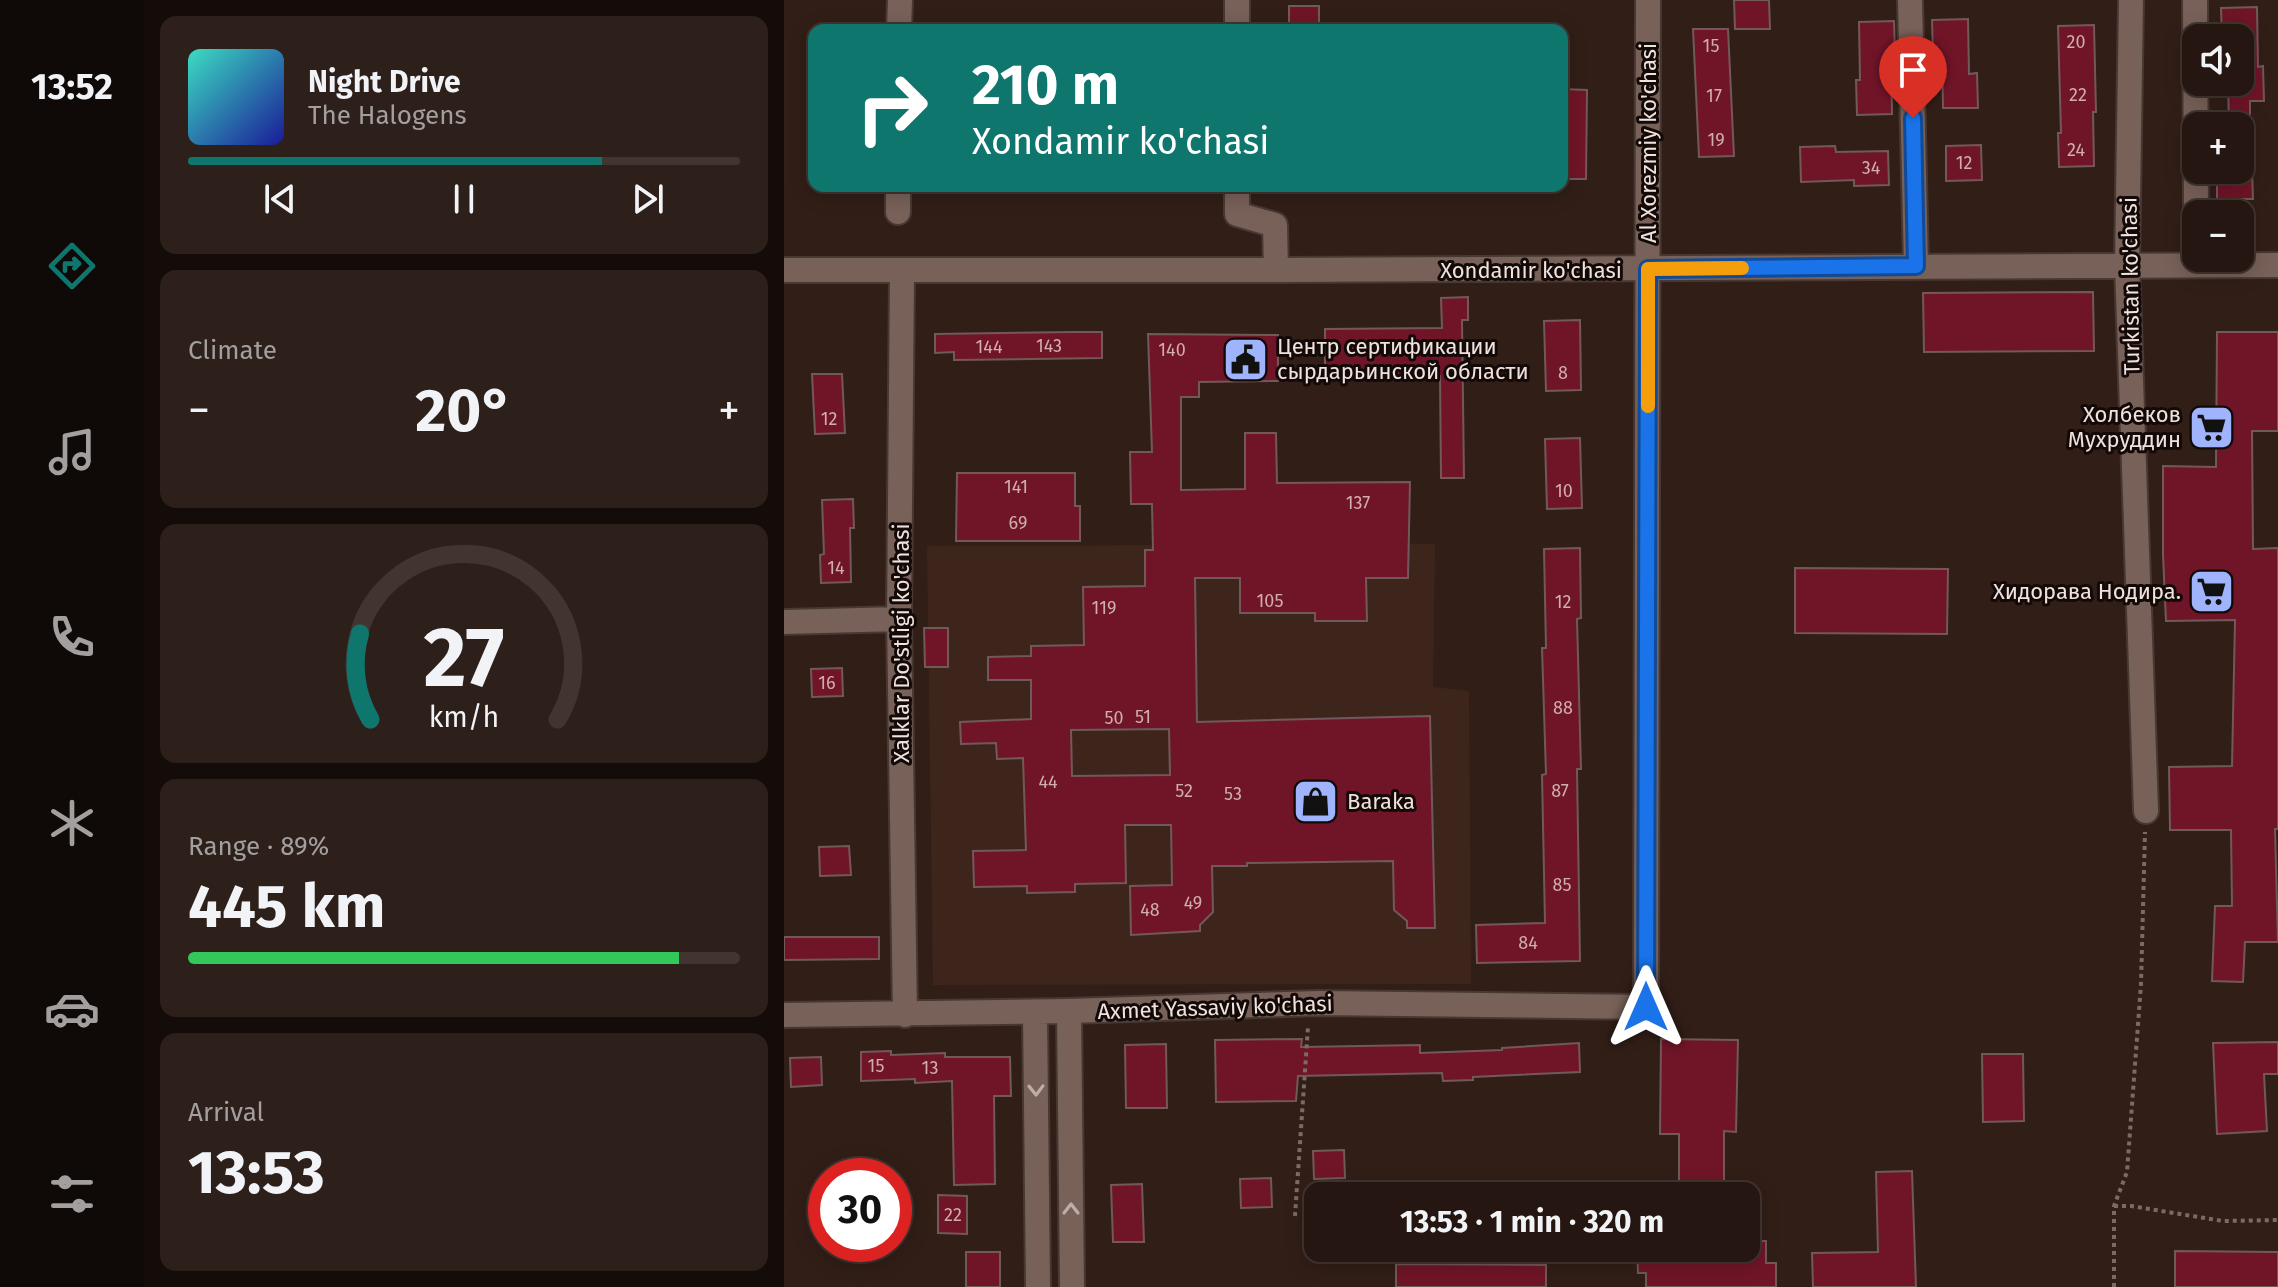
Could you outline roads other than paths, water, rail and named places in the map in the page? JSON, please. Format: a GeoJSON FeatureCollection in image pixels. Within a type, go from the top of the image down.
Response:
{"type":"FeatureCollection","features":[{"type":"Feature","properties":{"kind":"street"},"geometry":{"type":"LineString","coordinates":[[899,24],[900,0]]}},
{"type":"Feature","properties":{"kind":"street"},"geometry":{"type":"LineString","coordinates":[[1237,0],[1237,24]]}},
{"type":"Feature","properties":{"kind":"street","name":"Al Xorezmiy ko'chasi"},"geometry":{"type":"LineString","coordinates":[[1646,1007],[1648,0]]}},
{"type":"Feature","properties":{"kind":"street"},"geometry":{"type":"LineString","coordinates":[[1910,0],[1916,266]]}},
{"type":"Feature","properties":{"kind":"street","name":"Turkistan ko'chasi"},"geometry":{"type":"LineString","coordinates":[[2131,0],[2127,265],[2146,811]]}},
{"type":"Feature","properties":{"kind":"street"},"geometry":{"type":"LineString","coordinates":[[2195,0],[2196,200]]}},
{"type":"Feature","properties":{"kind":"street"},"geometry":{"type":"LineString","coordinates":[[898,192],[898,212]]}},
{"type":"Feature","properties":{"kind":"street"},"geometry":{"type":"LineString","coordinates":[[1237,192],[1237,214],[1275,225],[1276,270]]}},
{"type":"Feature","properties":{"kind":"street","name":"Xondamir ko'chasi"},"geometry":{"type":"LineString","coordinates":[[784,270],[1648,269],[2182,263]]}},
{"type":"Feature","properties":{"kind":"street","name":"Xondamir ko'chasi"},"geometry":{"type":"LineString","coordinates":[[2254,264],[2278,265]]}},
{"type":"Feature","properties":{"kind":"street","name":"Xalklar Do'stligi ko'chasi"},"geometry":{"type":"LineString","coordinates":[[902,272],[899,619],[905,1015]]}},
{"type":"Feature","properties":{"kind":"street"},"geometry":{"type":"LineString","coordinates":[[784,622],[899,619]]}},
{"type":"Feature","properties":{"kind":"street","name":"Axmet Yassaviy ko'chasi"},"geometry":{"type":"LineString","coordinates":[[784,1015],[905,1015],[1310,1004],[1646,1007]]}},
{"type":"Feature","properties":{"kind":"street"},"geometry":{"type":"LineString","coordinates":[[1069,1011],[1072,1287]]}},
{"type":"Feature","properties":{"kind":"street"},"geometry":{"type":"LineString","coordinates":[[1035,1012],[1038,1287]]}},
{"type":"Feature","properties":{"kind":"place","name":"Центр сертификации сырдарьинской области"},"geometry":{"type":"Point","coordinates":[1246,359]}},
{"type":"Feature","properties":{"kind":"place","name":"Холбеков Мухруддин"},"geometry":{"type":"Point","coordinates":[2212,427]}},
{"type":"Feature","properties":{"kind":"place","name":"Хидорава Нодира."},"geometry":{"type":"Point","coordinates":[2212,591]}},
{"type":"Feature","properties":{"kind":"place","name":"Baraka"},"geometry":{"type":"Point","coordinates":[1316,801]}}]}
